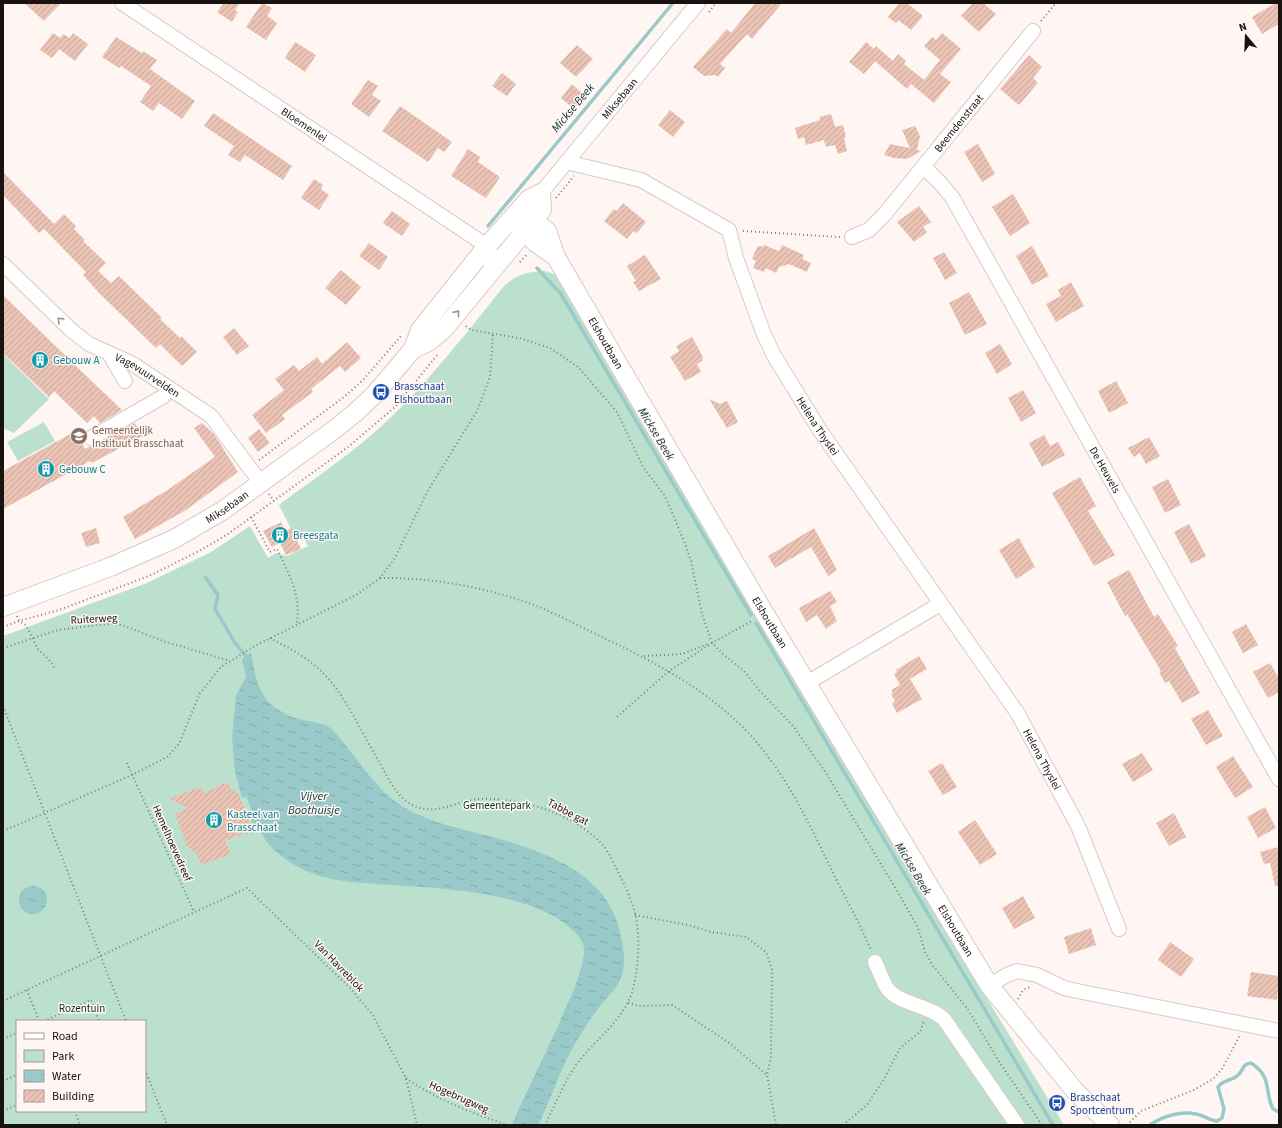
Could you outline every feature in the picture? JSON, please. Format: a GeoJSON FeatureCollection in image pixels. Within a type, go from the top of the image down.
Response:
{"type":"FeatureCollection","features":[{"type":"Feature","properties":{"kind":"main road","name":"Miksebaan"},"geometry":{"type":"LineString","coordinates":[[425,335],[454,317],[491,271],[522,220],[529,199],[549,196]]}},
{"type":"Feature","properties":{"kind":"main road","name":"Miksebaan"},"geometry":{"type":"LineString","coordinates":[[3,607],[153,549],[217,514],[261,483],[356,412],[375,394],[425,335],[487,246],[522,220]]}},
{"type":"Feature","properties":{"kind":"main road","name":"Elshoutbaan"},"geometry":{"type":"LineString","coordinates":[[522,220],[536,244],[556,257],[807,683],[989,985],[1075,1090],[1110,1125]]}},
{"type":"Feature","properties":{"kind":"main road","name":"Elshoutbaan"},"geometry":{"type":"LineString","coordinates":[[989,985],[997,1006],[1016,1035],[1037,1062],[1093,1125]]}},
{"type":"Feature","properties":{"kind":"street","name":"Bloemenlei"},"geometry":{"type":"LineString","coordinates":[[122,3],[487,246]]}},
{"type":"Feature","properties":{"kind":"street","name":"Miksebaan"},"geometry":{"type":"LineString","coordinates":[[549,196],[566,162],[698,3]]}},
{"type":"Feature","properties":{"kind":"street","name":"Beemdenstraat"},"geometry":{"type":"LineString","coordinates":[[852,237],[869,230],[884,215],[1033,31]]}},
{"type":"Feature","properties":{"kind":"street"},"geometry":{"type":"LineString","coordinates":[[566,162],[581,167],[641,180],[729,230]]}},
{"type":"Feature","properties":{"kind":"street","name":"De Heuvels"},"geometry":{"type":"LineString","coordinates":[[924,167],[952,197],[1279,779]]}},
{"type":"Feature","properties":{"kind":"street","name":"Helena Thyslei"},"geometry":{"type":"LineString","coordinates":[[729,230],[734,253],[763,332],[773,354],[818,429],[1018,714],[1078,826],[1119,929]]}},
{"type":"Feature","properties":{"kind":"street"},"geometry":{"type":"LineString","coordinates":[[487,246],[490,251],[491,271]]}},
{"type":"Feature","properties":{"kind":"street","name":"Vagevuurvelden"},"geometry":{"type":"LineString","coordinates":[[3,264],[71,330],[90,344],[133,364],[211,416],[261,483]]}},
{"type":"Feature","properties":{"kind":"street"},"geometry":{"type":"LineString","coordinates":[[109,353],[125,381]]}},
{"type":"Feature","properties":{"kind":"street"},"geometry":{"type":"LineString","coordinates":[[142,401],[177,392]]}},
{"type":"Feature","properties":{"kind":"street"},"geometry":{"type":"LineString","coordinates":[[91,438],[164,396]]}},
{"type":"Feature","properties":{"kind":"street"},"geometry":{"type":"LineString","coordinates":[[807,683],[940,604]]}},
{"type":"Feature","properties":{"kind":"street"},"geometry":{"type":"LineString","coordinates":[[876,962],[888,989],[895,995],[938,1014],[944,1020],[1017,1125]]}},
{"type":"Feature","properties":{"kind":"street"},"geometry":{"type":"LineString","coordinates":[[989,985],[1017,971],[1028,973],[1064,988],[1279,1031]]}},
{"type":"Feature","properties":{"kind":"path"},"geometry":{"type":"LineString","coordinates":[[1033,31],[1056,3]]}},
{"type":"Feature","properties":{"kind":"path"},"geometry":{"type":"LineString","coordinates":[[549,196],[581,167]]}},
{"type":"Feature","properties":{"kind":"path"},"geometry":{"type":"LineString","coordinates":[[729,230],[852,237]]}},
{"type":"Feature","properties":{"kind":"path"},"geometry":{"type":"LineString","coordinates":[[462,324],[471,330],[527,340],[557,352],[578,367],[617,412],[643,467],[665,496],[684,541],[691,561],[703,620],[712,643],[723,654],[744,670],[759,690],[793,726],[826,773],[918,928],[925,952],[932,966],[967,1008],[998,1060],[1042,1125]]}},
{"type":"Feature","properties":{"kind":"path"},"geometry":{"type":"LineString","coordinates":[[3,831],[132,775],[162,760],[173,751],[187,726],[200,693],[221,667],[270,638],[356,595],[380,578],[395,558],[426,492],[477,411],[490,377],[493,334]]}},
{"type":"Feature","properties":{"kind":"path"},"geometry":{"type":"LineString","coordinates":[[249,468],[344,397],[363,380],[402,335]]}},
{"type":"Feature","properties":{"kind":"path"},"geometry":{"type":"LineString","coordinates":[[252,518],[270,552],[277,549],[293,582],[297,601],[296,625]]}},
{"type":"Feature","properties":{"kind":"path"},"geometry":{"type":"LineString","coordinates":[[380,578],[405,578],[432,581],[486,591],[516,599],[546,610],[643,656],[699,691],[736,721],[759,746],[771,762],[812,828],[876,962]]}},
{"type":"Feature","properties":{"kind":"path"},"geometry":{"type":"LineString","coordinates":[[19,621],[26,625],[38,649],[51,662],[55,670]]}},
{"type":"Feature","properties":{"kind":"path"},"geometry":{"type":"LineString","coordinates":[[617,717],[669,671],[712,643],[750,622]]}},
{"type":"Feature","properties":{"kind":"path","name":"Ruiterweg"},"geometry":{"type":"LineString","coordinates":[[3,648],[32,638],[74,627],[105,624],[122,625],[163,641],[231,662]]}},
{"type":"Feature","properties":{"kind":"path","name":"Tabbe gat"},"geometry":{"type":"LineString","coordinates":[[270,638],[306,659],[322,672],[340,695],[395,788],[405,800],[419,808],[429,810],[442,810],[465,801],[493,799],[547,808],[591,834],[605,846],[629,895],[636,915],[638,963],[636,979],[628,1003],[613,1024],[576,1065],[562,1088],[545,1125]]}},
{"type":"Feature","properties":{"kind":"path"},"geometry":{"type":"LineString","coordinates":[[643,656],[682,654],[712,643]]}},
{"type":"Feature","properties":{"kind":"path"},"geometry":{"type":"LineString","coordinates":[[3,706],[102,956],[126,1020]]}},
{"type":"Feature","properties":{"kind":"path","name":"Hemelhoevedreef"},"geometry":{"type":"LineString","coordinates":[[127,763],[194,912]]}},
{"type":"Feature","properties":{"kind":"path","name":"Van Havreblok"},"geometry":{"type":"LineString","coordinates":[[194,912],[247,888],[345,983],[372,1014],[406,1078],[417,1125]]}},
{"type":"Feature","properties":{"kind":"path"},"geometry":{"type":"LineString","coordinates":[[3,1001],[194,912]]}},
{"type":"Feature","properties":{"kind":"path"},"geometry":{"type":"LineString","coordinates":[[636,915],[669,920],[711,932],[746,937],[766,952],[772,969],[771,1058],[767,1075],[776,1125]]}},
{"type":"Feature","properties":{"kind":"path"},"geometry":{"type":"LineString","coordinates":[[27,990],[39,1020]]}},
{"type":"Feature","properties":{"kind":"path"},"geometry":{"type":"LineString","coordinates":[[46,1020],[90,1000],[99,1020]]}},
{"type":"Feature","properties":{"kind":"path"},"geometry":{"type":"LineString","coordinates":[[628,1003],[639,1006],[672,1005],[728,1042],[767,1075]]}},
{"type":"Feature","properties":{"kind":"path"},"geometry":{"type":"LineString","coordinates":[[843,1125],[867,1105],[884,1079],[900,1048],[920,1032],[928,1009]]}},
{"type":"Feature","properties":{"kind":"path"},"geometry":{"type":"LineString","coordinates":[[1127,1125],[1141,1111],[1194,1090],[1213,1078],[1230,1056],[1246,1024]]}},
{"type":"Feature","properties":{"kind":"path"},"geometry":{"type":"LineString","coordinates":[[3,1039],[16,1033]]}},
{"type":"Feature","properties":{"kind":"path"},"geometry":{"type":"LineString","coordinates":[[146,1072],[167,1125]]}},
{"type":"Feature","properties":{"kind":"path"},"geometry":{"type":"LineString","coordinates":[[3,1081],[16,1075]]}},
{"type":"Feature","properties":{"kind":"path","name":"Hogebrugweg"},"geometry":{"type":"LineString","coordinates":[[406,1078],[429,1094],[467,1111],[508,1125]]}},
{"type":"Feature","properties":{"kind":"path"},"geometry":{"type":"LineString","coordinates":[[3,1111],[16,1105]]}},
{"type":"Feature","properties":{"kind":"path"},"geometry":{"type":"LineString","coordinates":[[75,1112],[80,1125]]}},
{"type":"Feature","properties":{"kind":"green space","name":"Gemeentepark"},"geometry":{"type":"Polygon","coordinates":[[[544,271],[559,275],[940,921],[1064,1125],[3,1125],[3,636],[147,583],[211,552],[250,526],[268,558],[276,553],[287,556],[308,546],[304,538],[297,541],[279,505],[349,453],[389,419],[434,372],[504,286],[518,276],[527,273],[544,271]]]}},
{"type":"Feature","properties":{"kind":"green space"},"geometry":{"type":"Polygon","coordinates":[[[3,354],[49,399],[14,433],[3,428],[3,354]]]}},
{"type":"Feature","properties":{"kind":"green space"},"geometry":{"type":"Polygon","coordinates":[[[44,422],[55,441],[18,461],[7,442],[44,422]]]}},
{"type":"Feature","properties":{"kind":"water","name":"Vijver Boothuisje"},"geometry":{"type":"Polygon","coordinates":[[[251,653],[258,685],[267,700],[283,713],[331,728],[373,780],[392,799],[402,806],[429,819],[460,829],[508,841],[556,860],[572,868],[586,878],[608,903],[616,919],[621,937],[624,958],[623,973],[617,986],[590,1020],[571,1051],[538,1125],[512,1125],[558,1026],[576,983],[584,952],[580,939],[571,929],[554,917],[534,907],[510,900],[459,890],[359,883],[339,880],[311,873],[279,854],[266,840],[256,824],[253,823],[250,817],[254,815],[246,796],[242,798],[235,772],[232,738],[236,696],[246,676],[242,659],[251,653]]]}},
{"type":"Feature","properties":{"kind":"water"},"geometry":{"type":"Polygon","coordinates":[[[33,886],[43,890],[47,900],[43,910],[33,914],[23,910],[19,900],[23,890],[33,886]]]}},
{"type":"Feature","properties":{"kind":"building"},"geometry":{"type":"Polygon","coordinates":[[[24,3],[61,3],[44,21],[24,3]]]}},
{"type":"Feature","properties":{"kind":"building"},"geometry":{"type":"Polygon","coordinates":[[[224,3],[240,3],[235,10],[238,12],[232,22],[217,12],[224,3]]]}},
{"type":"Feature","properties":{"kind":"building"},"geometry":{"type":"Polygon","coordinates":[[[262,3],[272,8],[267,16],[277,23],[266,40],[246,27],[262,3]]]}},
{"type":"Feature","properties":{"kind":"building"},"geometry":{"type":"Polygon","coordinates":[[[755,3],[782,3],[752,39],[747,34],[720,64],[725,68],[718,77],[715,75],[704,76],[693,67],[727,29],[731,33],[755,3]]]}},
{"type":"Feature","properties":{"kind":"building"},"geometry":{"type":"Polygon","coordinates":[[[899,3],[907,3],[923,16],[911,30],[898,20],[896,23],[888,17],[899,3]]]}},
{"type":"Feature","properties":{"kind":"building"},"geometry":{"type":"Polygon","coordinates":[[[973,3],[983,3],[996,14],[979,32],[961,16],[973,3]]]}},
{"type":"Feature","properties":{"kind":"building"},"geometry":{"type":"Polygon","coordinates":[[[1276,3],[1279,3],[1279,24],[1262,34],[1252,17],[1276,3]]]}},
{"type":"Feature","properties":{"kind":"building"},"geometry":{"type":"Polygon","coordinates":[[[53,33],[60,38],[63,34],[70,38],[73,33],[88,44],[75,61],[59,49],[52,58],[40,50],[53,33]]]}},
{"type":"Feature","properties":{"kind":"building"},"geometry":{"type":"Polygon","coordinates":[[[942,33],[961,49],[940,74],[951,82],[934,103],[911,84],[907,89],[875,61],[864,74],[849,62],[866,42],[874,49],[876,46],[893,61],[898,54],[906,61],[904,64],[924,80],[940,60],[924,46],[932,37],[936,40],[942,33]]]}},
{"type":"Feature","properties":{"kind":"building"},"geometry":{"type":"Polygon","coordinates":[[[116,37],[142,53],[143,51],[157,60],[150,69],[195,101],[182,119],[159,103],[153,111],[140,102],[151,86],[121,66],[119,68],[102,57],[116,37]]]}},
{"type":"Feature","properties":{"kind":"building"},"geometry":{"type":"Polygon","coordinates":[[[295,42],[316,55],[305,72],[285,58],[295,42]]]}},
{"type":"Feature","properties":{"kind":"building"},"geometry":{"type":"Polygon","coordinates":[[[577,45],[593,59],[576,77],[560,63],[577,45]]]}},
{"type":"Feature","properties":{"kind":"building"},"geometry":{"type":"Polygon","coordinates":[[[1029,55],[1042,67],[1033,78],[1038,83],[1019,105],[1000,89],[1029,55]]]}},
{"type":"Feature","properties":{"kind":"building"},"geometry":{"type":"Polygon","coordinates":[[[502,73],[516,84],[507,96],[492,86],[502,73]]]}},
{"type":"Feature","properties":{"kind":"building"},"geometry":{"type":"Polygon","coordinates":[[[368,80],[378,86],[372,95],[381,101],[369,117],[351,104],[368,80]]]}},
{"type":"Feature","properties":{"kind":"building"},"geometry":{"type":"Polygon","coordinates":[[[572,84],[585,96],[574,109],[561,98],[572,84]]]}},
{"type":"Feature","properties":{"kind":"building"},"geometry":{"type":"Polygon","coordinates":[[[400,106],[452,142],[444,152],[438,148],[428,162],[382,131],[400,106]]]}},
{"type":"Feature","properties":{"kind":"building"},"geometry":{"type":"Polygon","coordinates":[[[670,110],[685,122],[673,137],[658,125],[670,110]]]}},
{"type":"Feature","properties":{"kind":"building"},"geometry":{"type":"Polygon","coordinates":[[[213,113],[292,166],[283,180],[245,155],[240,162],[228,155],[234,146],[204,126],[213,113]]]}},
{"type":"Feature","properties":{"kind":"building"},"geometry":{"type":"Polygon","coordinates":[[[831,114],[835,127],[843,125],[847,151],[838,154],[835,145],[826,147],[824,140],[806,145],[804,137],[798,139],[795,128],[820,120],[819,117],[831,114]]]}},
{"type":"Feature","properties":{"kind":"building"},"geometry":{"type":"Polygon","coordinates":[[[915,126],[920,136],[917,150],[921,151],[907,159],[894,158],[884,155],[890,144],[910,148],[902,130],[915,126]]]}},
{"type":"Feature","properties":{"kind":"building"},"geometry":{"type":"Polygon","coordinates":[[[978,144],[995,174],[982,182],[964,152],[978,144]]]}},
{"type":"Feature","properties":{"kind":"building"},"geometry":{"type":"Polygon","coordinates":[[[468,149],[480,157],[478,162],[500,177],[486,198],[451,176],[468,149]]]}},
{"type":"Feature","properties":{"kind":"building"},"geometry":{"type":"Polygon","coordinates":[[[3,172],[54,224],[64,214],[76,226],[74,229],[85,240],[83,241],[106,263],[98,271],[111,283],[119,276],[162,318],[160,319],[180,338],[181,336],[197,352],[182,366],[160,344],[156,348],[100,294],[83,275],[86,272],[44,229],[39,233],[3,195],[3,172]]]}},
{"type":"Feature","properties":{"kind":"building"},"geometry":{"type":"Polygon","coordinates":[[[314,179],[323,185],[321,189],[329,195],[319,210],[301,198],[314,179]]]}},
{"type":"Feature","properties":{"kind":"building"},"geometry":{"type":"Polygon","coordinates":[[[1013,194],[1030,223],[1010,236],[992,207],[1013,194]]]}},
{"type":"Feature","properties":{"kind":"building"},"geometry":{"type":"Polygon","coordinates":[[[623,203],[646,222],[637,233],[633,231],[627,239],[604,221],[614,209],[617,211],[623,203]]]}},
{"type":"Feature","properties":{"kind":"building"},"geometry":{"type":"Polygon","coordinates":[[[919,206],[931,222],[923,227],[927,232],[914,242],[897,222],[919,206]]]}},
{"type":"Feature","properties":{"kind":"building"},"geometry":{"type":"Polygon","coordinates":[[[392,211],[410,224],[402,236],[383,223],[392,211]]]}},
{"type":"Feature","properties":{"kind":"building"},"geometry":{"type":"Polygon","coordinates":[[[369,243],[388,257],[379,270],[359,256],[369,243]]]}},
{"type":"Feature","properties":{"kind":"building"},"geometry":{"type":"Polygon","coordinates":[[[764,245],[779,251],[782,245],[804,255],[802,259],[811,263],[807,272],[789,264],[779,267],[776,273],[766,268],[764,272],[753,268],[756,261],[752,259],[757,247],[763,247],[764,245]]]}},
{"type":"Feature","properties":{"kind":"building"},"geometry":{"type":"Polygon","coordinates":[[[1032,246],[1049,276],[1032,285],[1016,256],[1032,246]]]}},
{"type":"Feature","properties":{"kind":"building"},"geometry":{"type":"Polygon","coordinates":[[[944,252],[957,273],[945,280],[933,258],[944,252]]]}},
{"type":"Feature","properties":{"kind":"building"},"geometry":{"type":"Polygon","coordinates":[[[645,255],[661,279],[639,291],[633,282],[636,281],[627,266],[645,255]]]}},
{"type":"Feature","properties":{"kind":"building"},"geometry":{"type":"Polygon","coordinates":[[[341,270],[361,287],[346,305],[325,288],[341,270]]]}},
{"type":"Feature","properties":{"kind":"building"},"geometry":{"type":"Polygon","coordinates":[[[1071,282],[1084,306],[1056,322],[1046,304],[1061,296],[1058,290],[1071,282]]]}},
{"type":"Feature","properties":{"kind":"building"},"geometry":{"type":"Polygon","coordinates":[[[969,292],[987,324],[965,335],[949,303],[969,292]]]}},
{"type":"Feature","properties":{"kind":"building","name":"Gebouw A"},"geometry":{"type":"Polygon","coordinates":[[[3,295],[122,410],[100,423],[94,416],[87,423],[54,391],[49,397],[3,353],[3,295]]]}},
{"type":"Feature","properties":{"kind":"building"},"geometry":{"type":"Polygon","coordinates":[[[234,328],[249,346],[237,355],[223,337],[234,328]]]}},
{"type":"Feature","properties":{"kind":"building"},"geometry":{"type":"Polygon","coordinates":[[[692,337],[703,357],[702,361],[697,364],[701,372],[685,381],[670,357],[679,351],[676,346],[692,337]]]}},
{"type":"Feature","properties":{"kind":"building"},"geometry":{"type":"Polygon","coordinates":[[[347,342],[361,358],[345,372],[340,366],[311,389],[313,392],[282,415],[285,419],[266,433],[252,415],[284,390],[275,379],[294,365],[299,371],[317,357],[322,364],[347,342]]]}},
{"type":"Feature","properties":{"kind":"building"},"geometry":{"type":"Polygon","coordinates":[[[1000,344],[1012,364],[997,374],[985,353],[1000,344]]]}},
{"type":"Feature","properties":{"kind":"building"},"geometry":{"type":"Polygon","coordinates":[[[1116,381],[1128,403],[1109,413],[1098,391],[1116,381]]]}},
{"type":"Feature","properties":{"kind":"building"},"geometry":{"type":"Polygon","coordinates":[[[1023,390],[1036,413],[1021,422],[1008,398],[1023,390]]]}},
{"type":"Feature","properties":{"kind":"building"},"geometry":{"type":"Polygon","coordinates":[[[709,399],[720,404],[727,401],[738,422],[727,428],[709,399]]]}},
{"type":"Feature","properties":{"kind":"building","name":"Gebouw C"},"geometry":{"type":"Polygon","coordinates":[[[134,423],[146,434],[92,463],[90,461],[3,509],[3,471],[76,431],[85,449],[134,423]]]}},
{"type":"Feature","properties":{"kind":"building"},"geometry":{"type":"Polygon","coordinates":[[[202,423],[214,434],[238,472],[186,510],[135,539],[123,517],[169,489],[215,457],[194,428],[202,423]]]}},
{"type":"Feature","properties":{"kind":"building"},"geometry":{"type":"Polygon","coordinates":[[[259,429],[270,443],[258,452],[248,438],[259,429]]]}},
{"type":"Feature","properties":{"kind":"building"},"geometry":{"type":"Polygon","coordinates":[[[1044,435],[1050,446],[1058,442],[1065,455],[1042,467],[1029,443],[1044,435]]]}},
{"type":"Feature","properties":{"kind":"building"},"geometry":{"type":"Polygon","coordinates":[[[1149,437],[1160,456],[1146,464],[1140,453],[1134,457],[1128,448],[1149,437]]]}},
{"type":"Feature","properties":{"kind":"building"},"geometry":{"type":"Polygon","coordinates":[[[1080,477],[1096,506],[1088,511],[1115,555],[1094,566],[1052,493],[1080,477]]]}},
{"type":"Feature","properties":{"kind":"building"},"geometry":{"type":"Polygon","coordinates":[[[1168,479],[1181,505],[1165,513],[1152,487],[1168,479]]]}},
{"type":"Feature","properties":{"kind":"building","name":"Breesgata"},"geometry":{"type":"Polygon","coordinates":[[[281,522],[285,531],[291,528],[301,549],[286,555],[280,543],[272,547],[263,531],[281,522]]]}},
{"type":"Feature","properties":{"kind":"building"},"geometry":{"type":"Polygon","coordinates":[[[1189,524],[1206,556],[1191,564],[1174,532],[1189,524]]]}},
{"type":"Feature","properties":{"kind":"building"},"geometry":{"type":"Polygon","coordinates":[[[96,528],[100,543],[86,547],[81,533],[96,528]]]}},
{"type":"Feature","properties":{"kind":"building"},"geometry":{"type":"Polygon","coordinates":[[[814,528],[837,570],[828,576],[811,547],[775,568],[768,556],[814,528]]]}},
{"type":"Feature","properties":{"kind":"building"},"geometry":{"type":"Polygon","coordinates":[[[1019,538],[1035,567],[1016,579],[999,550],[1019,538]]]}},
{"type":"Feature","properties":{"kind":"building"},"geometry":{"type":"Polygon","coordinates":[[[1129,570],[1154,617],[1158,614],[1178,646],[1175,648],[1200,693],[1182,703],[1169,681],[1165,683],[1159,672],[1161,671],[1127,614],[1125,616],[1107,582],[1129,570]]]}},
{"type":"Feature","properties":{"kind":"building"},"geometry":{"type":"Polygon","coordinates":[[[830,591],[837,602],[830,606],[837,621],[826,629],[817,615],[806,622],[799,608],[830,591]]]}},
{"type":"Feature","properties":{"kind":"building"},"geometry":{"type":"Polygon","coordinates":[[[1246,624],[1258,645],[1243,653],[1232,632],[1246,624]]]}},
{"type":"Feature","properties":{"kind":"building"},"geometry":{"type":"Polygon","coordinates":[[[919,656],[927,669],[910,679],[922,699],[897,713],[892,704],[895,701],[891,694],[893,693],[891,690],[900,685],[894,674],[897,672],[896,670],[919,656]]]}},
{"type":"Feature","properties":{"kind":"building"},"geometry":{"type":"Polygon","coordinates":[[[1270,663],[1279,678],[1279,692],[1268,698],[1253,672],[1270,663]]]}},
{"type":"Feature","properties":{"kind":"building"},"geometry":{"type":"Polygon","coordinates":[[[1208,710],[1223,736],[1206,745],[1191,719],[1208,710]]]}},
{"type":"Feature","properties":{"kind":"building"},"geometry":{"type":"Polygon","coordinates":[[[1142,753],[1153,770],[1133,782],[1122,764],[1142,753]]]}},
{"type":"Feature","properties":{"kind":"building"},"geometry":{"type":"Polygon","coordinates":[[[1233,756],[1253,787],[1235,798],[1216,767],[1233,756]]]}},
{"type":"Feature","properties":{"kind":"building"},"geometry":{"type":"Polygon","coordinates":[[[942,763],[957,787],[943,795],[928,771],[942,763]]]}},
{"type":"Feature","properties":{"kind":"building","name":"Kasteel van Brasschaat"},"geometry":{"type":"Polygon","coordinates":[[[228,782],[232,791],[235,790],[238,793],[254,829],[225,841],[231,854],[201,865],[196,853],[187,846],[175,814],[188,808],[169,799],[200,787],[204,793],[228,782]]]}},
{"type":"Feature","properties":{"kind":"building"},"geometry":{"type":"Polygon","coordinates":[[[1265,807],[1276,828],[1258,838],[1247,817],[1265,807]]]}},
{"type":"Feature","properties":{"kind":"building"},"geometry":{"type":"Polygon","coordinates":[[[1174,813],[1186,837],[1169,846],[1156,823],[1174,813]]]}},
{"type":"Feature","properties":{"kind":"building"},"geometry":{"type":"Polygon","coordinates":[[[975,820],[997,854],[980,865],[958,832],[975,820]]]}},
{"type":"Feature","properties":{"kind":"building"},"geometry":{"type":"Polygon","coordinates":[[[1279,847],[1279,886],[1275,886],[1270,863],[1264,864],[1260,852],[1279,847]]]}},
{"type":"Feature","properties":{"kind":"building"},"geometry":{"type":"Polygon","coordinates":[[[1023,896],[1035,918],[1014,929],[1002,908],[1023,896]]]}},
{"type":"Feature","properties":{"kind":"building"},"geometry":{"type":"Polygon","coordinates":[[[1091,928],[1096,945],[1069,954],[1064,937],[1091,928]]]}},
{"type":"Feature","properties":{"kind":"building"},"geometry":{"type":"Polygon","coordinates":[[[1170,942],[1194,959],[1181,977],[1158,960],[1170,942]]]}},
{"type":"Feature","properties":{"kind":"building"},"geometry":{"type":"Polygon","coordinates":[[[1251,972],[1279,976],[1277,1000],[1247,996],[1251,972]]]}},
{"type":"Feature","properties":{"kind":"waterway","name":"Mickse Beek"},"geometry":{"type":"LineString","coordinates":[[488,226],[673,3]]}},
{"type":"Feature","properties":{"kind":"waterway","name":"Mickse Beek"},"geometry":{"type":"LineString","coordinates":[[537,268],[561,294],[751,615]]}},
{"type":"Feature","properties":{"kind":"waterway"},"geometry":{"type":"LineString","coordinates":[[205,577],[218,595],[215,609],[235,643],[246,656]]}},
{"type":"Feature","properties":{"kind":"waterway","name":"Mickse Beek"},"geometry":{"type":"LineString","coordinates":[[756,623],[1053,1125]]}},
{"type":"Feature","properties":{"kind":"waterway"},"geometry":{"type":"LineString","coordinates":[[1150,1125],[1160,1119],[1184,1113],[1199,1115],[1217,1121],[1222,1118],[1224,1109],[1218,1087],[1222,1083],[1236,1077],[1245,1066],[1251,1063],[1258,1068],[1265,1079],[1270,1103],[1273,1109],[1279,1112]]}},
{"type":"Feature","properties":{"kind":"place","name":"Gebouw A"},"geometry":{"type":"Point","coordinates":[40,360]}},
{"type":"Feature","properties":{"kind":"place","name":"Brasschaat Elshoutbaan"},"geometry":{"type":"Point","coordinates":[381,392]}},
{"type":"Feature","properties":{"kind":"place","name":"Gemeentelijk Instituut Brasschaat"},"geometry":{"type":"Point","coordinates":[79,436]}},
{"type":"Feature","properties":{"kind":"place","name":"Gebouw C"},"geometry":{"type":"Point","coordinates":[46,469]}},
{"type":"Feature","properties":{"kind":"place","name":"Breesgata"},"geometry":{"type":"Point","coordinates":[280,535]}},
{"type":"Feature","properties":{"kind":"place","name":"Kasteel van Brasschaat"},"geometry":{"type":"Point","coordinates":[214,820]}},
{"type":"Feature","properties":{"kind":"place","name":"Brasschaat Sportcentrum"},"geometry":{"type":"Point","coordinates":[1057,1103]}},
{"type":"Feature","properties":{"kind":"park label","name":"Rozentuin"},"geometry":{"type":"Point","coordinates":[82,1008]}}]}
